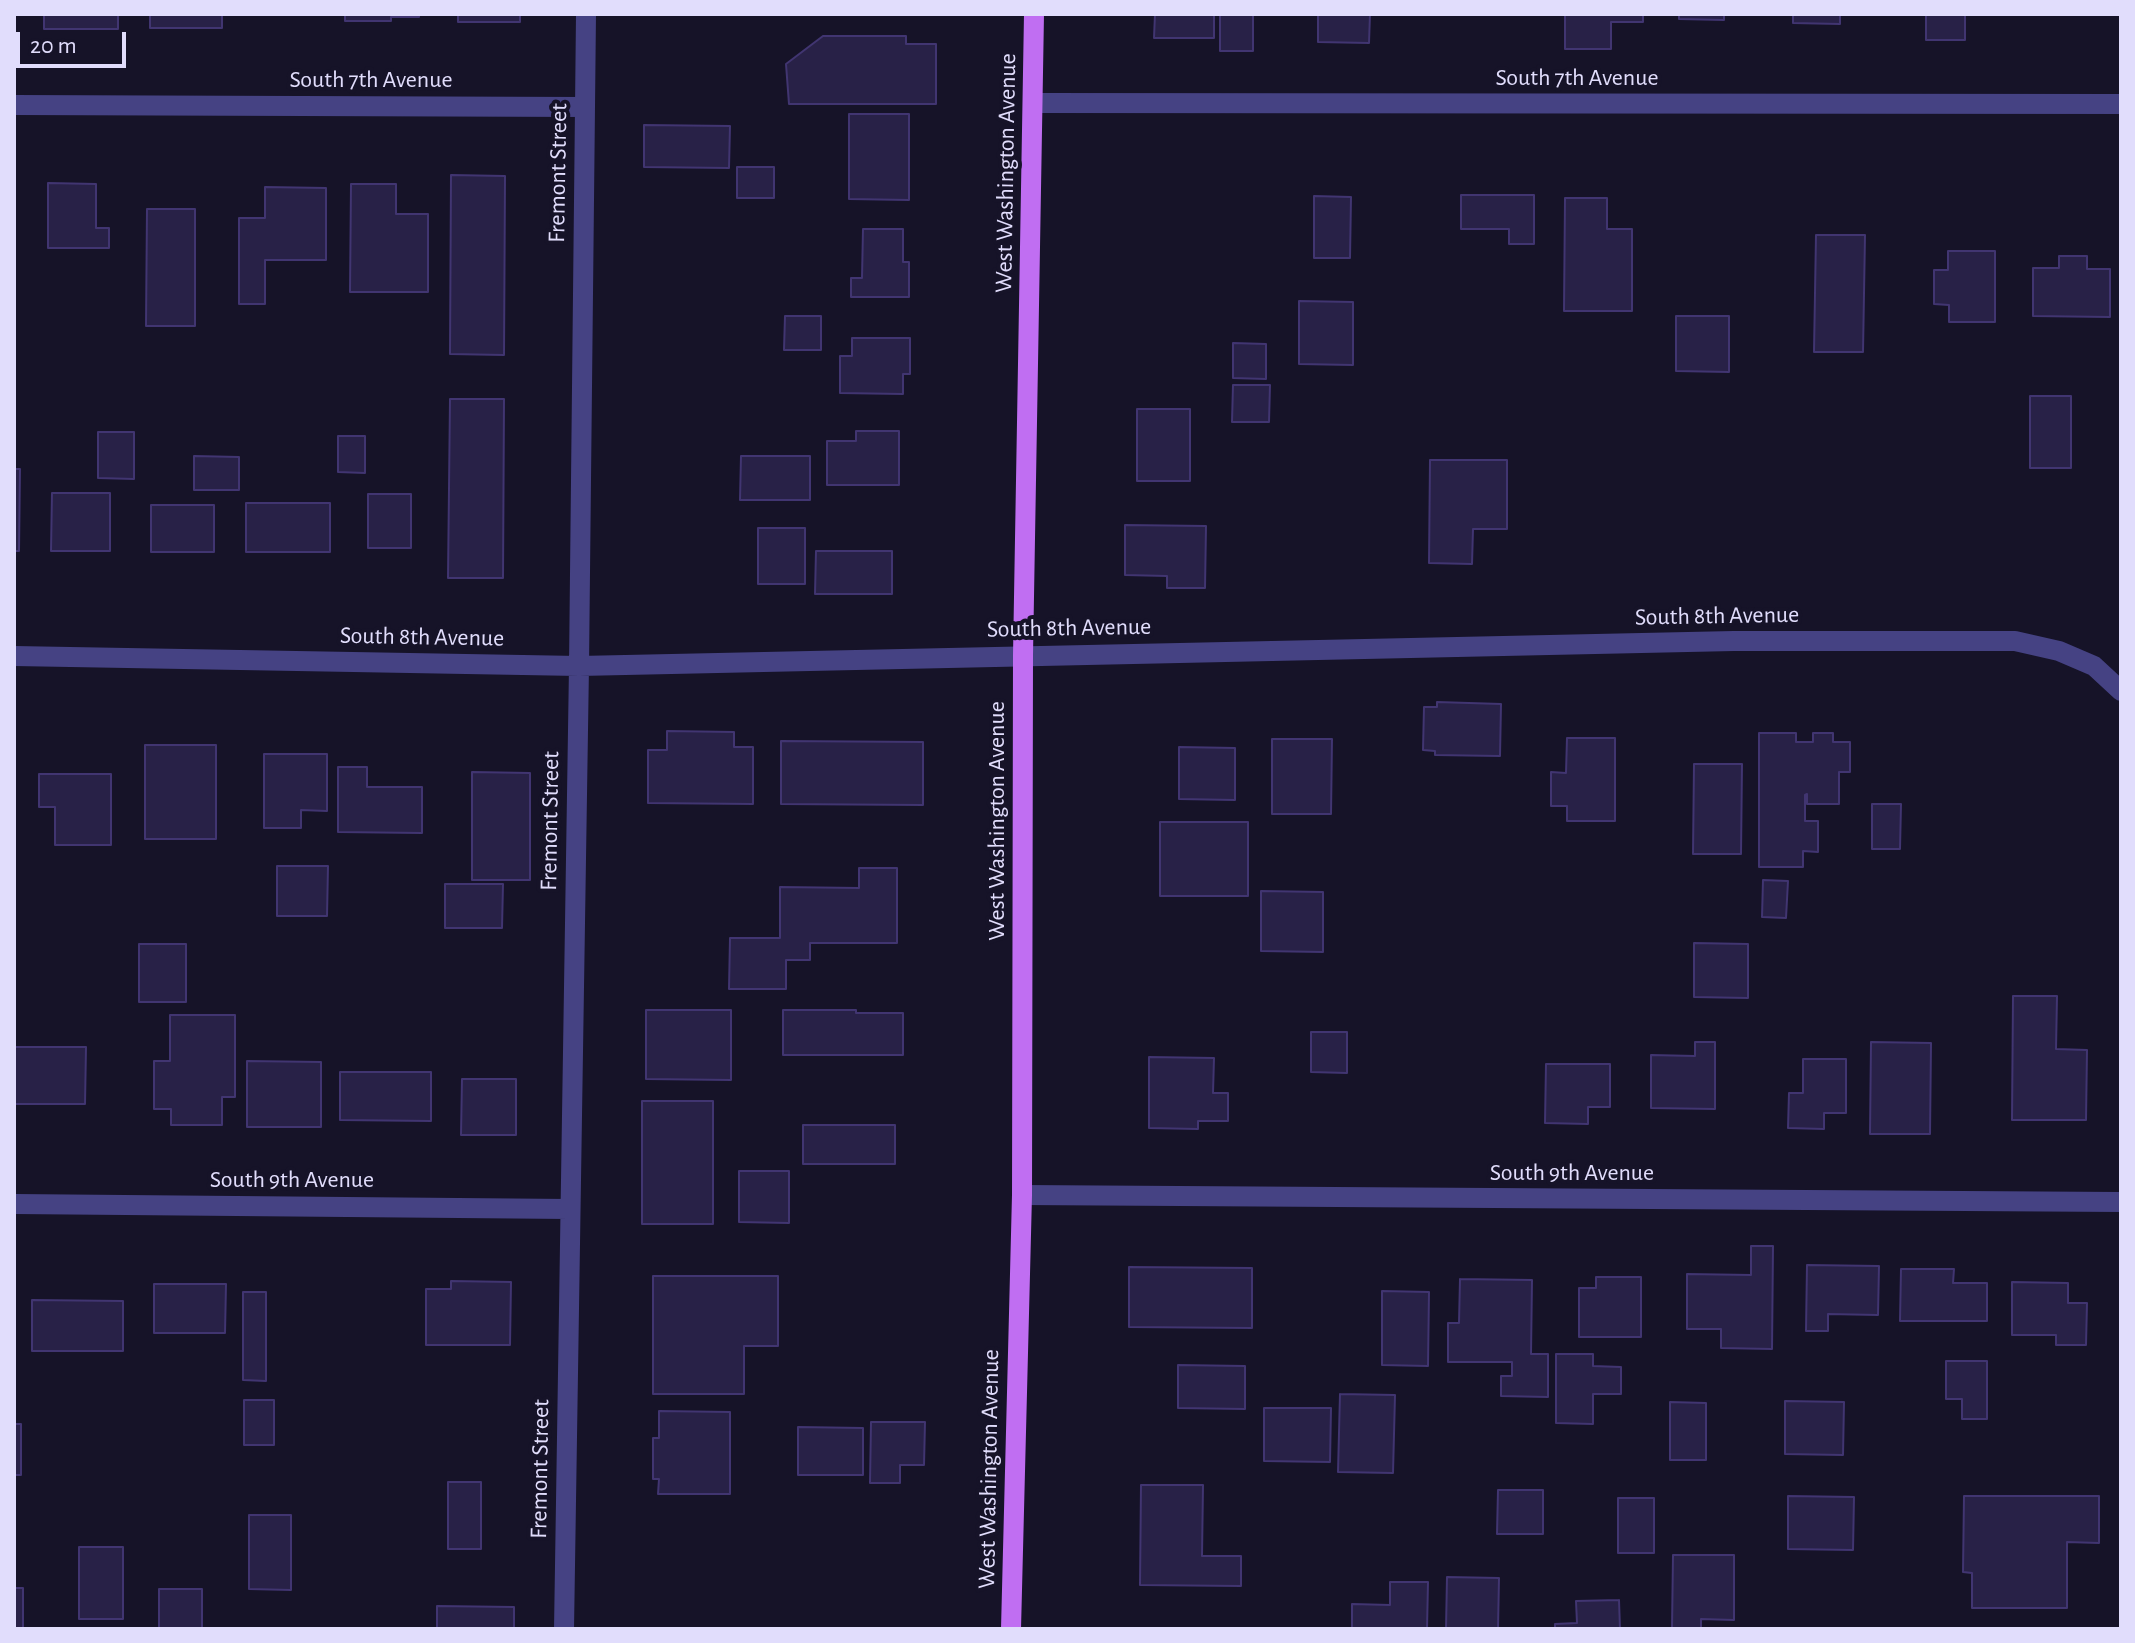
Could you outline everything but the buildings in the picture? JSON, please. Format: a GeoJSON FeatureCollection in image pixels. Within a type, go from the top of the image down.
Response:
{"type":"FeatureCollection","features":[{"type":"Feature","properties":{"kind":"main road","name":"West Washington Avenue"},"geometry":{"type":"LineString","coordinates":[[1011,1629],[1022,1195],[1023,655],[1034,14]]}},
{"type":"Feature","properties":{"kind":"street","name":"Fremont Street"},"geometry":{"type":"LineString","coordinates":[[564,1629],[586,14]]}},
{"type":"Feature","properties":{"kind":"street","name":"South 7th Avenue"},"geometry":{"type":"LineString","coordinates":[[1033,103],[2121,104]]}},
{"type":"Feature","properties":{"kind":"street","name":"South 7th Avenue"},"geometry":{"type":"LineString","coordinates":[[14,105],[585,107]]}},
{"type":"Feature","properties":{"kind":"street","name":"South 8th Avenue"},"geometry":{"type":"LineString","coordinates":[[14,656],[579,666],[1719,641],[2015,641],[2059,651],[2094,666],[2117,687]]}},
{"type":"Feature","properties":{"kind":"street","name":"South 9th Avenue"},"geometry":{"type":"LineString","coordinates":[[1022,1195],[2121,1202]]}},
{"type":"Feature","properties":{"kind":"street","name":"South 9th Avenue"},"geometry":{"type":"LineString","coordinates":[[14,1204],[569,1209]]}}]}
